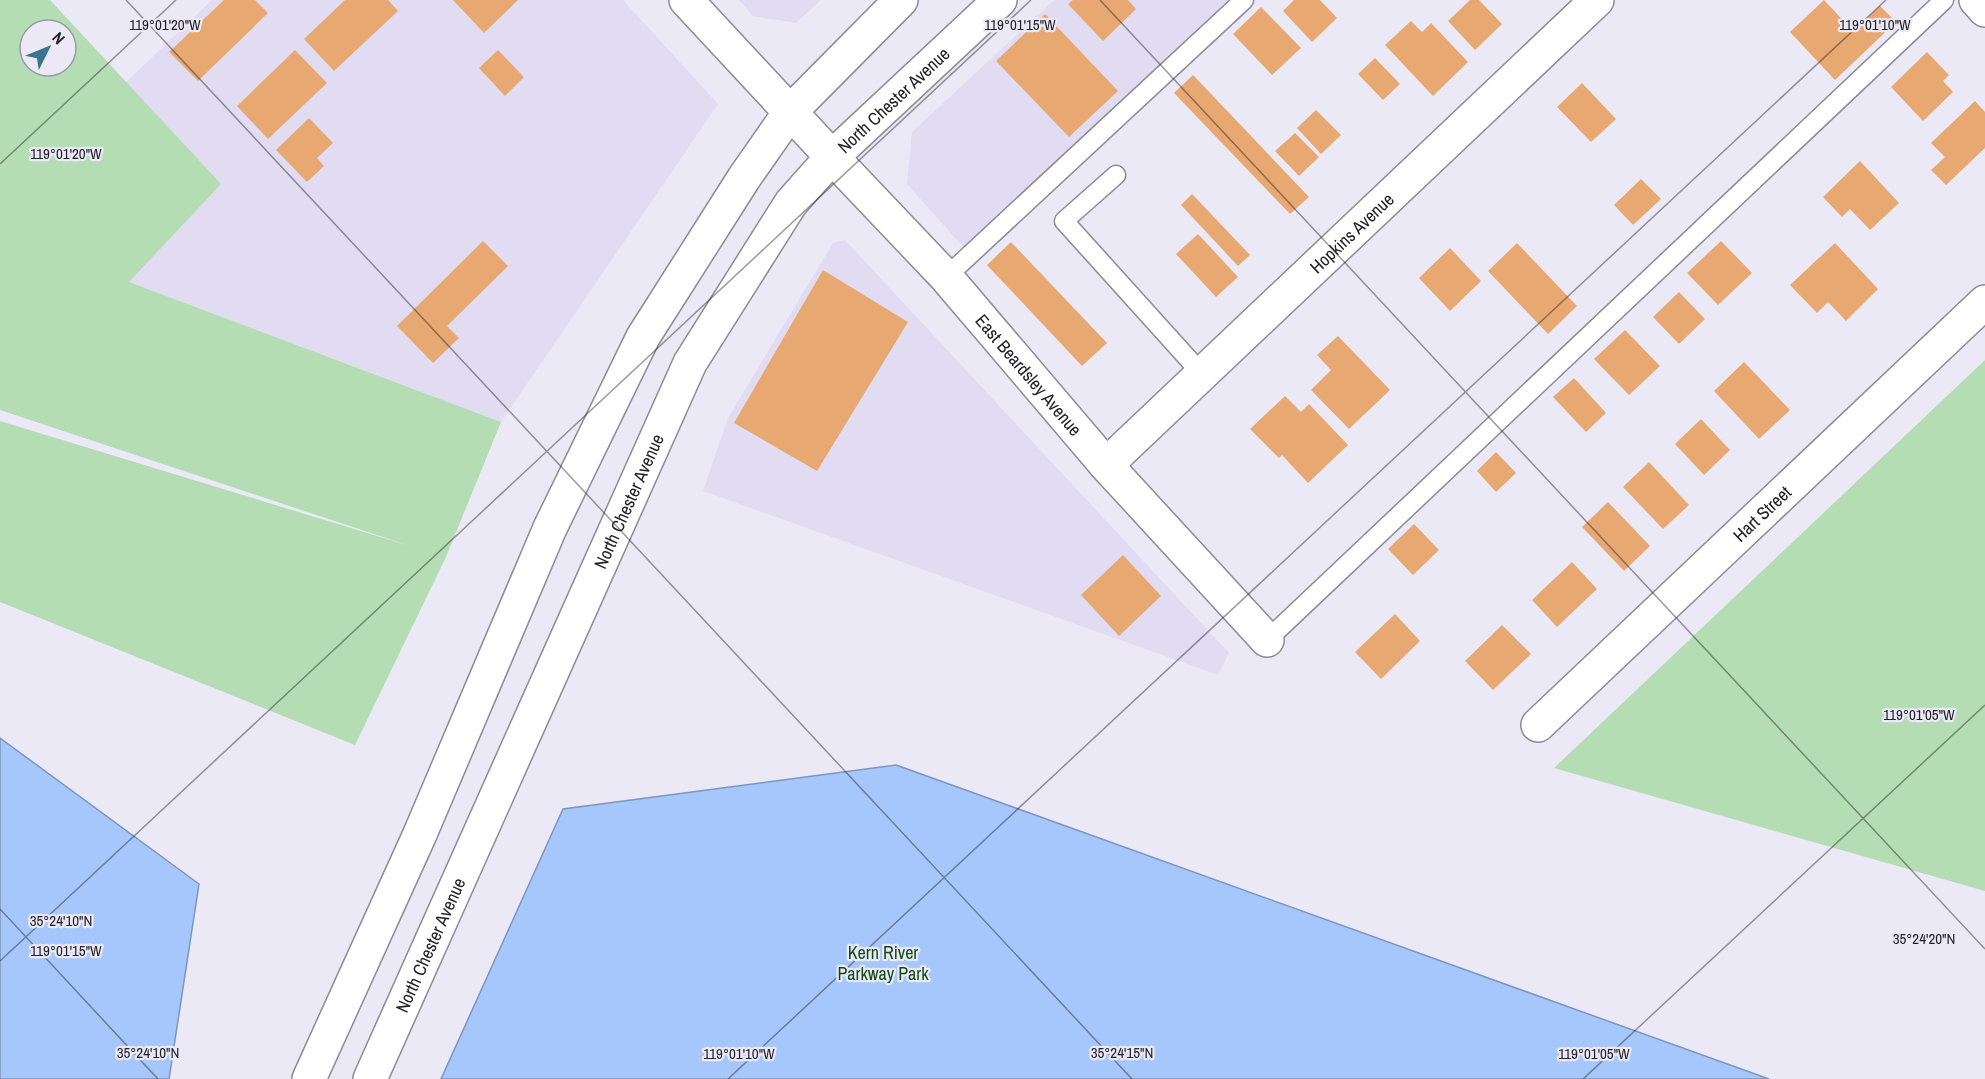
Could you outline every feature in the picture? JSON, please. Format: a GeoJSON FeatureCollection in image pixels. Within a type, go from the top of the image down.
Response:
{"type":"FeatureCollection","features":[{"type":"Feature","properties":{"kind":"main road","name":"East Beardsley Avenue"},"geometry":{"type":"LineString","coordinates":[[686,0],[946,277],[1106,465],[1267,640]]}},
{"type":"Feature","properties":{"kind":"main road"},"geometry":{"type":"LineString","coordinates":[[309,1079],[420,834],[550,528],[638,348],[744,178],[790,112],[901,0]]}},
{"type":"Feature","properties":{"kind":"main road","name":"North Chester Avenue"},"geometry":{"type":"LineString","coordinates":[[370,1079],[690,363],[791,203],[832,158],[1000,0]]}},
{"type":"Feature","properties":{"kind":"main road","name":"Hopkins Avenue"},"geometry":{"type":"LineString","coordinates":[[1106,465],[1597,0]]}},
{"type":"Feature","properties":{"kind":"main road"},"geometry":{"type":"LineString","coordinates":[[1976,0],[1985,10]]}},
{"type":"Feature","properties":{"kind":"main road","name":"Hart Street"},"geometry":{"type":"LineString","coordinates":[[1538,725],[1985,302]]}},
{"type":"Feature","properties":{"kind":"lane"},"geometry":{"type":"LineString","coordinates":[[946,277],[1244,0]]}},
{"type":"Feature","properties":{"kind":"lane"},"geometry":{"type":"LineString","coordinates":[[1267,640],[1944,0]]}},
{"type":"Feature","properties":{"kind":"lane"},"geometry":{"type":"LineString","coordinates":[[1116,175],[1064,221],[1202,374]]}},
{"type":"Feature","properties":{"kind":"shaded area"},"geometry":{"type":"Polygon","coordinates":[[[212,0],[623,0],[718,104],[501,422],[129,282],[126,82],[212,0]]]}},
{"type":"Feature","properties":{"kind":"shaded area"},"geometry":{"type":"Polygon","coordinates":[[[739,0],[821,0],[796,23],[753,16],[739,0]]]}},
{"type":"Feature","properties":{"kind":"shaded area"},"geometry":{"type":"Polygon","coordinates":[[[1054,0],[1228,0],[965,249],[907,184],[912,132],[1054,0]]]}},
{"type":"Feature","properties":{"kind":"shaded area"},"geometry":{"type":"Polygon","coordinates":[[[845,240],[1229,653],[1218,675],[703,491],[728,418],[833,243],[845,240]]]}},
{"type":"Feature","properties":{"kind":"green space"},"geometry":{"type":"Polygon","coordinates":[[[0,0],[50,0],[67,18],[18,18],[18,78],[78,78],[78,30],[221,184],[129,282],[501,422],[446,557],[355,745],[0,602],[0,421],[410,546],[0,410],[0,0]]]}},
{"type":"Feature","properties":{"kind":"green space"},"geometry":{"type":"Polygon","coordinates":[[[1985,360],[1985,891],[1554,768],[1985,360]]]}},
{"type":"Feature","properties":{"kind":"water"},"geometry":{"type":"Polygon","coordinates":[[[0,738],[199,884],[169,1079],[0,1079],[0,738]]]}},
{"type":"Feature","properties":{"kind":"water","name":"Kern River Parkway Park"},"geometry":{"type":"Polygon","coordinates":[[[896,765],[1769,1079],[441,1079],[563,809],[896,765]]]}},
{"type":"Feature","properties":{"kind":"building"},"geometry":{"type":"Polygon","coordinates":[[[224,0],[255,0],[268,13],[198,81],[169,52],[224,0]]]}},
{"type":"Feature","properties":{"kind":"building"},"geometry":{"type":"Polygon","coordinates":[[[345,0],[388,0],[398,11],[334,71],[304,39],[345,0]]]}},
{"type":"Feature","properties":{"kind":"building"},"geometry":{"type":"Polygon","coordinates":[[[453,0],[518,0],[484,33],[453,0]]]}},
{"type":"Feature","properties":{"kind":"building"},"geometry":{"type":"Polygon","coordinates":[[[1073,0],[1128,0],[1136,9],[1103,41],[1068,4],[1073,0]]]}},
{"type":"Feature","properties":{"kind":"building"},"geometry":{"type":"Polygon","coordinates":[[[1294,0],[1320,0],[1337,18],[1312,42],[1283,11],[1294,0]]]}},
{"type":"Feature","properties":{"kind":"building"},"geometry":{"type":"Polygon","coordinates":[[[1470,0],[1479,0],[1502,24],[1475,50],[1448,21],[1470,0]]]}},
{"type":"Feature","properties":{"kind":"building"},"geometry":{"type":"Polygon","coordinates":[[[1824,0],[1853,31],[1880,6],[1896,22],[1835,80],[1790,32],[1824,0]]]}},
{"type":"Feature","properties":{"kind":"building"},"geometry":{"type":"Polygon","coordinates":[[[1261,7],[1301,48],[1272,75],[1233,34],[1261,7]]]}},
{"type":"Feature","properties":{"kind":"building"},"geometry":{"type":"Polygon","coordinates":[[[1045,14],[1118,91],[1069,137],[996,61],[1045,14]]]}},
{"type":"Feature","properties":{"kind":"building"},"geometry":{"type":"Polygon","coordinates":[[[1411,21],[1422,32],[1431,23],[1468,62],[1433,96],[1385,45],[1411,21]]]}},
{"type":"Feature","properties":{"kind":"building"},"geometry":{"type":"Polygon","coordinates":[[[295,50],[327,83],[268,139],[237,106],[295,50]]]}},
{"type":"Feature","properties":{"kind":"building"},"geometry":{"type":"Polygon","coordinates":[[[498,50],[524,77],[505,96],[479,68],[498,50]]]}},
{"type":"Feature","properties":{"kind":"building"},"geometry":{"type":"Polygon","coordinates":[[[1927,52],[1949,75],[1943,81],[1953,92],[1923,121],[1891,87],[1927,52]]]}},
{"type":"Feature","properties":{"kind":"building"},"geometry":{"type":"Polygon","coordinates":[[[1375,58],[1400,84],[1383,100],[1358,74],[1375,58]]]}},
{"type":"Feature","properties":{"kind":"building"},"geometry":{"type":"Polygon","coordinates":[[[1193,75],[1309,197],[1290,214],[1174,93],[1193,75]]]}},
{"type":"Feature","properties":{"kind":"building"},"geometry":{"type":"Polygon","coordinates":[[[1582,83],[1616,119],[1591,142],[1557,107],[1582,83]]]}},
{"type":"Feature","properties":{"kind":"building"},"geometry":{"type":"Polygon","coordinates":[[[1975,101],[1985,112],[1985,148],[1946,185],[1931,170],[1945,157],[1931,143],[1975,101]]]}},
{"type":"Feature","properties":{"kind":"building"},"geometry":{"type":"Polygon","coordinates":[[[1316,110],[1341,135],[1321,154],[1297,128],[1316,110]]]}},
{"type":"Feature","properties":{"kind":"building"},"geometry":{"type":"Polygon","coordinates":[[[309,118],[333,143],[317,158],[324,166],[307,182],[276,150],[309,118]]]}},
{"type":"Feature","properties":{"kind":"building"},"geometry":{"type":"Polygon","coordinates":[[[1295,133],[1319,157],[1299,176],[1275,151],[1295,133]]]}},
{"type":"Feature","properties":{"kind":"building"},"geometry":{"type":"Polygon","coordinates":[[[1860,161],[1899,203],[1870,230],[1850,209],[1842,217],[1823,197],[1860,161]]]}},
{"type":"Feature","properties":{"kind":"building"},"geometry":{"type":"Polygon","coordinates":[[[1641,179],[1661,199],[1633,225],[1614,205],[1641,179]]]}},
{"type":"Feature","properties":{"kind":"building"},"geometry":{"type":"Polygon","coordinates":[[[1192,194],[1250,255],[1238,266],[1181,205],[1192,194]]]}},
{"type":"Feature","properties":{"kind":"building"},"geometry":{"type":"Polygon","coordinates":[[[1198,234],[1238,277],[1216,297],[1176,254],[1198,234]]]}},
{"type":"Feature","properties":{"kind":"building"},"geometry":{"type":"Polygon","coordinates":[[[483,241],[508,266],[447,326],[459,338],[433,363],[397,326],[483,241]]]}},
{"type":"Feature","properties":{"kind":"building"},"geometry":{"type":"Polygon","coordinates":[[[1721,241],[1752,273],[1718,305],[1687,273],[1721,241]]]}},
{"type":"Feature","properties":{"kind":"building"},"geometry":{"type":"Polygon","coordinates":[[[1011,242],[1107,343],[1082,366],[987,265],[1011,242]]]}},
{"type":"Feature","properties":{"kind":"building"},"geometry":{"type":"Polygon","coordinates":[[[1517,243],[1577,306],[1548,334],[1488,271],[1517,243]]]}},
{"type":"Feature","properties":{"kind":"building"},"geometry":{"type":"Polygon","coordinates":[[[1835,243],[1878,289],[1846,321],[1828,302],[1817,313],[1790,285],[1835,243]]]}},
{"type":"Feature","properties":{"kind":"building"},"geometry":{"type":"Polygon","coordinates":[[[1450,248],[1481,281],[1450,311],[1419,278],[1450,248]]]}},
{"type":"Feature","properties":{"kind":"building"},"geometry":{"type":"Polygon","coordinates":[[[823,270],[908,322],[817,471],[734,423],[823,270]]]}},
{"type":"Feature","properties":{"kind":"building"},"geometry":{"type":"Polygon","coordinates":[[[1679,292],[1705,319],[1679,344],[1653,317],[1679,292]]]}},
{"type":"Feature","properties":{"kind":"building"},"geometry":{"type":"Polygon","coordinates":[[[1625,330],[1660,366],[1629,395],[1594,359],[1625,330]]]}},
{"type":"Feature","properties":{"kind":"building"},"geometry":{"type":"Polygon","coordinates":[[[1338,336],[1390,390],[1349,429],[1311,390],[1331,370],[1317,355],[1338,336]]]}},
{"type":"Feature","properties":{"kind":"building"},"geometry":{"type":"Polygon","coordinates":[[[1744,362],[1790,410],[1759,439],[1714,391],[1744,362]]]}},
{"type":"Feature","properties":{"kind":"building"},"geometry":{"type":"Polygon","coordinates":[[[1574,378],[1606,413],[1586,432],[1553,397],[1574,378]]]}},
{"type":"Feature","properties":{"kind":"building"},"geometry":{"type":"Polygon","coordinates":[[[1285,396],[1301,412],[1309,404],[1348,445],[1308,483],[1282,455],[1279,458],[1250,429],[1285,396]]]}},
{"type":"Feature","properties":{"kind":"building"},"geometry":{"type":"Polygon","coordinates":[[[1701,419],[1730,450],[1704,475],[1675,444],[1701,419]]]}},
{"type":"Feature","properties":{"kind":"building"},"geometry":{"type":"Polygon","coordinates":[[[1496,452],[1516,473],[1496,492],[1477,471],[1496,452]]]}},
{"type":"Feature","properties":{"kind":"building"},"geometry":{"type":"Polygon","coordinates":[[[1649,462],[1689,505],[1663,529],[1623,487],[1649,462]]]}},
{"type":"Feature","properties":{"kind":"building"},"geometry":{"type":"Polygon","coordinates":[[[1608,502],[1650,546],[1624,571],[1582,527],[1608,502]]]}},
{"type":"Feature","properties":{"kind":"building"},"geometry":{"type":"Polygon","coordinates":[[[1414,524],[1439,550],[1413,575],[1388,549],[1414,524]]]}},
{"type":"Feature","properties":{"kind":"building"},"geometry":{"type":"Polygon","coordinates":[[[1123,555],[1161,596],[1119,636],[1081,595],[1123,555]]]}},
{"type":"Feature","properties":{"kind":"building"},"geometry":{"type":"Polygon","coordinates":[[[1572,562],[1597,589],[1557,627],[1532,600],[1572,562]]]}},
{"type":"Feature","properties":{"kind":"building"},"geometry":{"type":"Polygon","coordinates":[[[1395,614],[1420,641],[1381,679],[1355,652],[1395,614]]]}},
{"type":"Feature","properties":{"kind":"building"},"geometry":{"type":"Polygon","coordinates":[[[1502,625],[1531,654],[1493,690],[1465,661],[1502,625]]]}}]}
